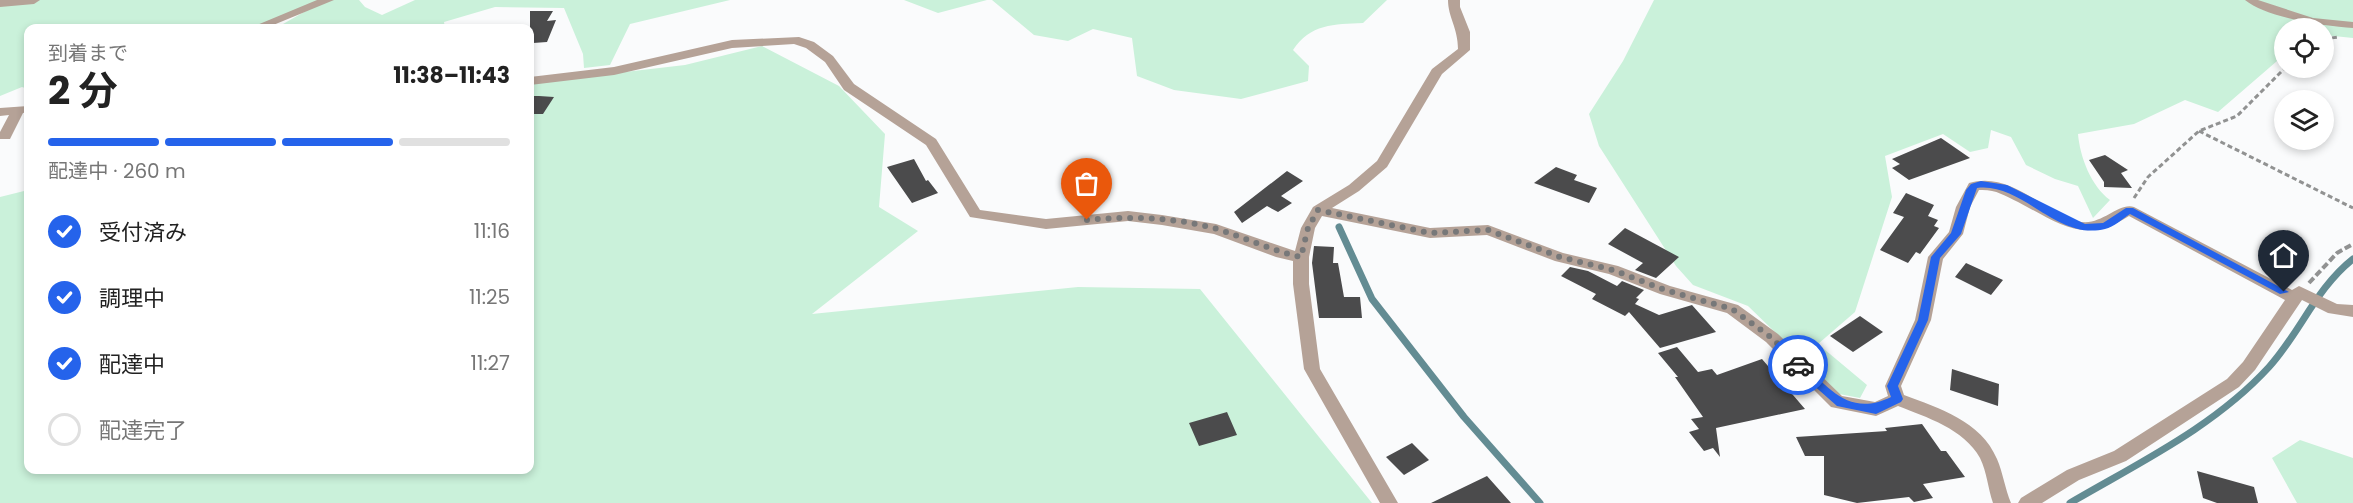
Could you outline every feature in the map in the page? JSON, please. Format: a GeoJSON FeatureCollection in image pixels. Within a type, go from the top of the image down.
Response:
{"type":"FeatureCollection","features":[{"type":"Feature","properties":{"kind":"street"},"geometry":{"type":"LineString","coordinates":[[0,3],[34,0]]}},
{"type":"Feature","properties":{"kind":"street"},"geometry":{"type":"LineString","coordinates":[[266,24],[327,0]]}},
{"type":"Feature","properties":{"kind":"street"},"geometry":{"type":"LineString","coordinates":[[1389,503],[1312,369],[1301,284],[1301,257],[1308,228],[1318,210],[1354,188],[1382,164],[1437,72],[1464,50],[1464,32],[1454,7],[1454,0]]}},
{"type":"Feature","properties":{"kind":"street"},"geometry":{"type":"LineString","coordinates":[[534,81],[614,71],[732,44],[795,40],[810,45],[829,59],[849,87],[931,142],[975,213],[1046,224],[1128,216],[1162,220],[1216,229],[1281,253],[1301,257]]}},
{"type":"Feature","properties":{"kind":"street"},"geometry":{"type":"LineString","coordinates":[[0,112],[23,110]]}},
{"type":"Feature","properties":{"kind":"street"},"geometry":{"type":"LineString","coordinates":[[5,136],[23,110]]}},
{"type":"Feature","properties":{"kind":"street"},"geometry":{"type":"LineString","coordinates":[[2002,503],[1996,491],[1995,475],[1985,452],[1959,427],[1897,399],[1893,386],[1923,320],[1936,257],[1956,234],[1963,207],[1974,186],[1991,185],[2003,188],[2073,225],[2085,227],[2105,226],[2129,210],[2301,295],[2328,306],[2353,312]]}},
{"type":"Feature","properties":{"kind":"street"},"geometry":{"type":"LineString","coordinates":[[1318,210],[1430,233],[1488,230],[1560,257],[1613,270],[1665,290],[1732,309],[1772,338],[1837,402],[1876,410],[1897,399]]}},
{"type":"Feature","properties":{"kind":"street"},"geometry":{"type":"LineString","coordinates":[[2027,503],[2073,476],[2120,456],[2233,382],[2249,366],[2301,295]]}},
{"type":"Feature","properties":{"kind":"lane"},"geometry":{"type":"LineString","coordinates":[[2250,0],[2300,18],[2327,24],[2353,25]]}},
{"type":"Feature","properties":{"kind":"path"},"geometry":{"type":"LineString","coordinates":[[2129,210],[2148,177],[2199,131],[2237,116],[2275,78]]}},
{"type":"Feature","properties":{"kind":"path"},"geometry":{"type":"LineString","coordinates":[[2199,131],[2353,208]]}},
{"type":"Feature","properties":{"kind":"path"},"geometry":{"type":"LineString","coordinates":[[2301,295],[2337,254],[2353,244]]}},
{"type":"Feature","properties":{"kind":"green space"},"geometry":{"type":"Polygon","coordinates":[[[24,0],[318,0],[284,19],[270,24],[24,24],[24,88],[0,96],[0,3],[24,0]]]}},
{"type":"Feature","properties":{"kind":"green space"},"geometry":{"type":"Polygon","coordinates":[[[325,0],[359,0],[365,7],[382,15],[415,0],[730,0],[630,24],[610,65],[584,68],[583,54],[564,8],[495,7],[444,22],[444,24],[283,24],[325,0]]]}},
{"type":"Feature","properties":{"kind":"green space"},"geometry":{"type":"Polygon","coordinates":[[[904,0],[987,0],[938,13],[904,0]]]}},
{"type":"Feature","properties":{"kind":"green space"},"geometry":{"type":"Polygon","coordinates":[[[992,0],[1387,0],[1363,23],[1324,27],[1315,30],[1300,41],[1293,50],[1309,66],[1308,81],[1241,99],[1174,90],[1137,76],[1132,38],[1093,29],[1068,41],[1034,35],[992,0]]]}},
{"type":"Feature","properties":{"kind":"green space"},"geometry":{"type":"Polygon","coordinates":[[[1654,0],[2353,0],[2353,38],[2334,36],[2334,18],[2274,18],[2274,64],[2218,112],[2185,100],[2134,124],[2078,134],[2081,152],[2092,179],[2110,200],[2093,218],[2078,186],[2055,179],[2026,165],[2011,137],[1991,130],[1988,148],[1970,152],[1943,134],[1885,156],[1892,197],[1855,312],[1818,344],[1867,385],[1860,398],[1839,394],[1748,306],[1693,285],[1676,266],[1599,146],[1589,114],[1623,61],[1654,0]]]}},
{"type":"Feature","properties":{"kind":"green space"},"geometry":{"type":"Polygon","coordinates":[[[762,46],[839,86],[885,134],[879,207],[918,231],[812,314],[1078,287],[1200,289],[1372,503],[0,503],[0,197],[24,191],[24,474],[534,474],[534,83],[685,65],[762,46]]]}},
{"type":"Feature","properties":{"kind":"green space"},"geometry":{"type":"Polygon","coordinates":[[[2300,440],[2353,458],[2353,503],[2297,503],[2272,458],[2300,440]]]}},
{"type":"Feature","properties":{"kind":"building"},"geometry":{"type":"Polygon","coordinates":[[[530,11],[553,11],[547,21],[556,20],[547,42],[534,43],[534,24],[530,24],[530,11]]]}},
{"type":"Feature","properties":{"kind":"building"},"geometry":{"type":"Polygon","coordinates":[[[534,96],[554,97],[543,114],[534,114],[534,96]]]}},
{"type":"Feature","properties":{"kind":"building"},"geometry":{"type":"Polygon","coordinates":[[[1941,138],[1970,158],[1909,180],[1892,168],[1900,164],[1892,159],[1941,138]]]}},
{"type":"Feature","properties":{"kind":"building"},"geometry":{"type":"Polygon","coordinates":[[[2105,155],[2128,170],[2121,173],[2132,188],[2104,187],[2104,182],[2089,160],[2105,155]]]}},
{"type":"Feature","properties":{"kind":"building"},"geometry":{"type":"Polygon","coordinates":[[[914,159],[926,181],[928,180],[938,193],[912,203],[887,167],[914,159]]]}},
{"type":"Feature","properties":{"kind":"building"},"geometry":{"type":"Polygon","coordinates":[[[1556,167],[1577,175],[1574,180],[1597,188],[1589,203],[1534,183],[1556,167]]]}},
{"type":"Feature","properties":{"kind":"building"},"geometry":{"type":"Polygon","coordinates":[[[1287,171],[1303,181],[1281,196],[1292,203],[1278,212],[1267,206],[1242,223],[1234,212],[1287,171]]]}},
{"type":"Feature","properties":{"kind":"building"},"geometry":{"type":"Polygon","coordinates":[[[1906,193],[1934,205],[1928,216],[1938,220],[1934,226],[1939,228],[1920,254],[1916,252],[1908,263],[1880,250],[1904,217],[1893,213],[1906,193]]]}},
{"type":"Feature","properties":{"kind":"building"},"geometry":{"type":"Polygon","coordinates":[[[1625,228],[1679,257],[1656,278],[1635,270],[1643,263],[1608,244],[1625,228]]]}},
{"type":"Feature","properties":{"kind":"building"},"geometry":{"type":"Polygon","coordinates":[[[1314,246],[1334,247],[1333,263],[1338,263],[1344,297],[1360,297],[1362,318],[1319,318],[1312,263],[1314,246]]]}},
{"type":"Feature","properties":{"kind":"building"},"geometry":{"type":"Polygon","coordinates":[[[1966,263],[2003,280],[1991,295],[1955,277],[1966,263]]]}},
{"type":"Feature","properties":{"kind":"building"},"geometry":{"type":"Polygon","coordinates":[[[1570,267],[1588,271],[1617,286],[1622,281],[1644,290],[1636,298],[1639,299],[1635,304],[1659,315],[1692,305],[1716,332],[1660,348],[1629,312],[1625,316],[1592,299],[1596,294],[1561,276],[1570,267]]]}},
{"type":"Feature","properties":{"kind":"building"},"geometry":{"type":"Polygon","coordinates":[[[1860,316],[1883,332],[1853,352],[1830,336],[1860,316]]]}},
{"type":"Feature","properties":{"kind":"building"},"geometry":{"type":"Polygon","coordinates":[[[1677,347],[1698,372],[1712,369],[1717,375],[1762,359],[1805,409],[1716,428],[1720,457],[1713,448],[1704,451],[1689,432],[1699,429],[1691,419],[1703,417],[1675,377],[1678,377],[1658,353],[1677,347]]]}},
{"type":"Feature","properties":{"kind":"building"},"geometry":{"type":"Polygon","coordinates":[[[1952,369],[1999,384],[1998,406],[1950,390],[1952,369]]]}},
{"type":"Feature","properties":{"kind":"building"},"geometry":{"type":"Polygon","coordinates":[[[1227,412],[1237,435],[1199,446],[1189,423],[1227,412]]]}},
{"type":"Feature","properties":{"kind":"building"},"geometry":{"type":"Polygon","coordinates":[[[1922,424],[1941,451],[1946,451],[1965,477],[1923,484],[1933,498],[1914,502],[1909,497],[1857,503],[1824,495],[1824,456],[1805,456],[1796,437],[1887,431],[1885,428],[1922,424]]]}},
{"type":"Feature","properties":{"kind":"building"},"geometry":{"type":"Polygon","coordinates":[[[1412,443],[1429,460],[1404,475],[1386,457],[1412,443]]]}},
{"type":"Feature","properties":{"kind":"building"},"geometry":{"type":"Polygon","coordinates":[[[2197,471],[2254,487],[2258,503],[2217,503],[2203,498],[2197,471]]]}},
{"type":"Feature","properties":{"kind":"building"},"geometry":{"type":"Polygon","coordinates":[[[1487,476],[1511,503],[1431,503],[1487,476]]]}},
{"type":"Feature","properties":{"kind":"waterway"},"geometry":{"type":"LineString","coordinates":[[1339,227],[1372,299],[1464,417],[1540,503]]}},
{"type":"Feature","properties":{"kind":"waterway"},"geometry":{"type":"LineString","coordinates":[[2070,503],[2149,458],[2225,408],[2269,367],[2318,297],[2353,259]]}},
{"type":"Feature","properties":{"kind":"way so far"},"geometry":{"type":"LineString","coordinates":[[1087,220],[1128,216],[1216,229],[1281,253],[1301,257],[1308,228],[1318,210],[1384,226],[1430,233],[1488,230],[1560,257],[1613,270],[1665,290],[1732,309],[1772,338],[1798,365]]}},
{"type":"Feature","properties":{"kind":"route"},"geometry":{"type":"LineString","coordinates":[[1798,365],[1837,402],[1876,410],[1897,399],[1893,386],[1923,320],[1936,257],[1956,234],[1969,192],[1974,186],[1981,184],[2014,192],[2073,225],[2094,228],[2105,226],[2129,210],[2284,292]]}}]}
